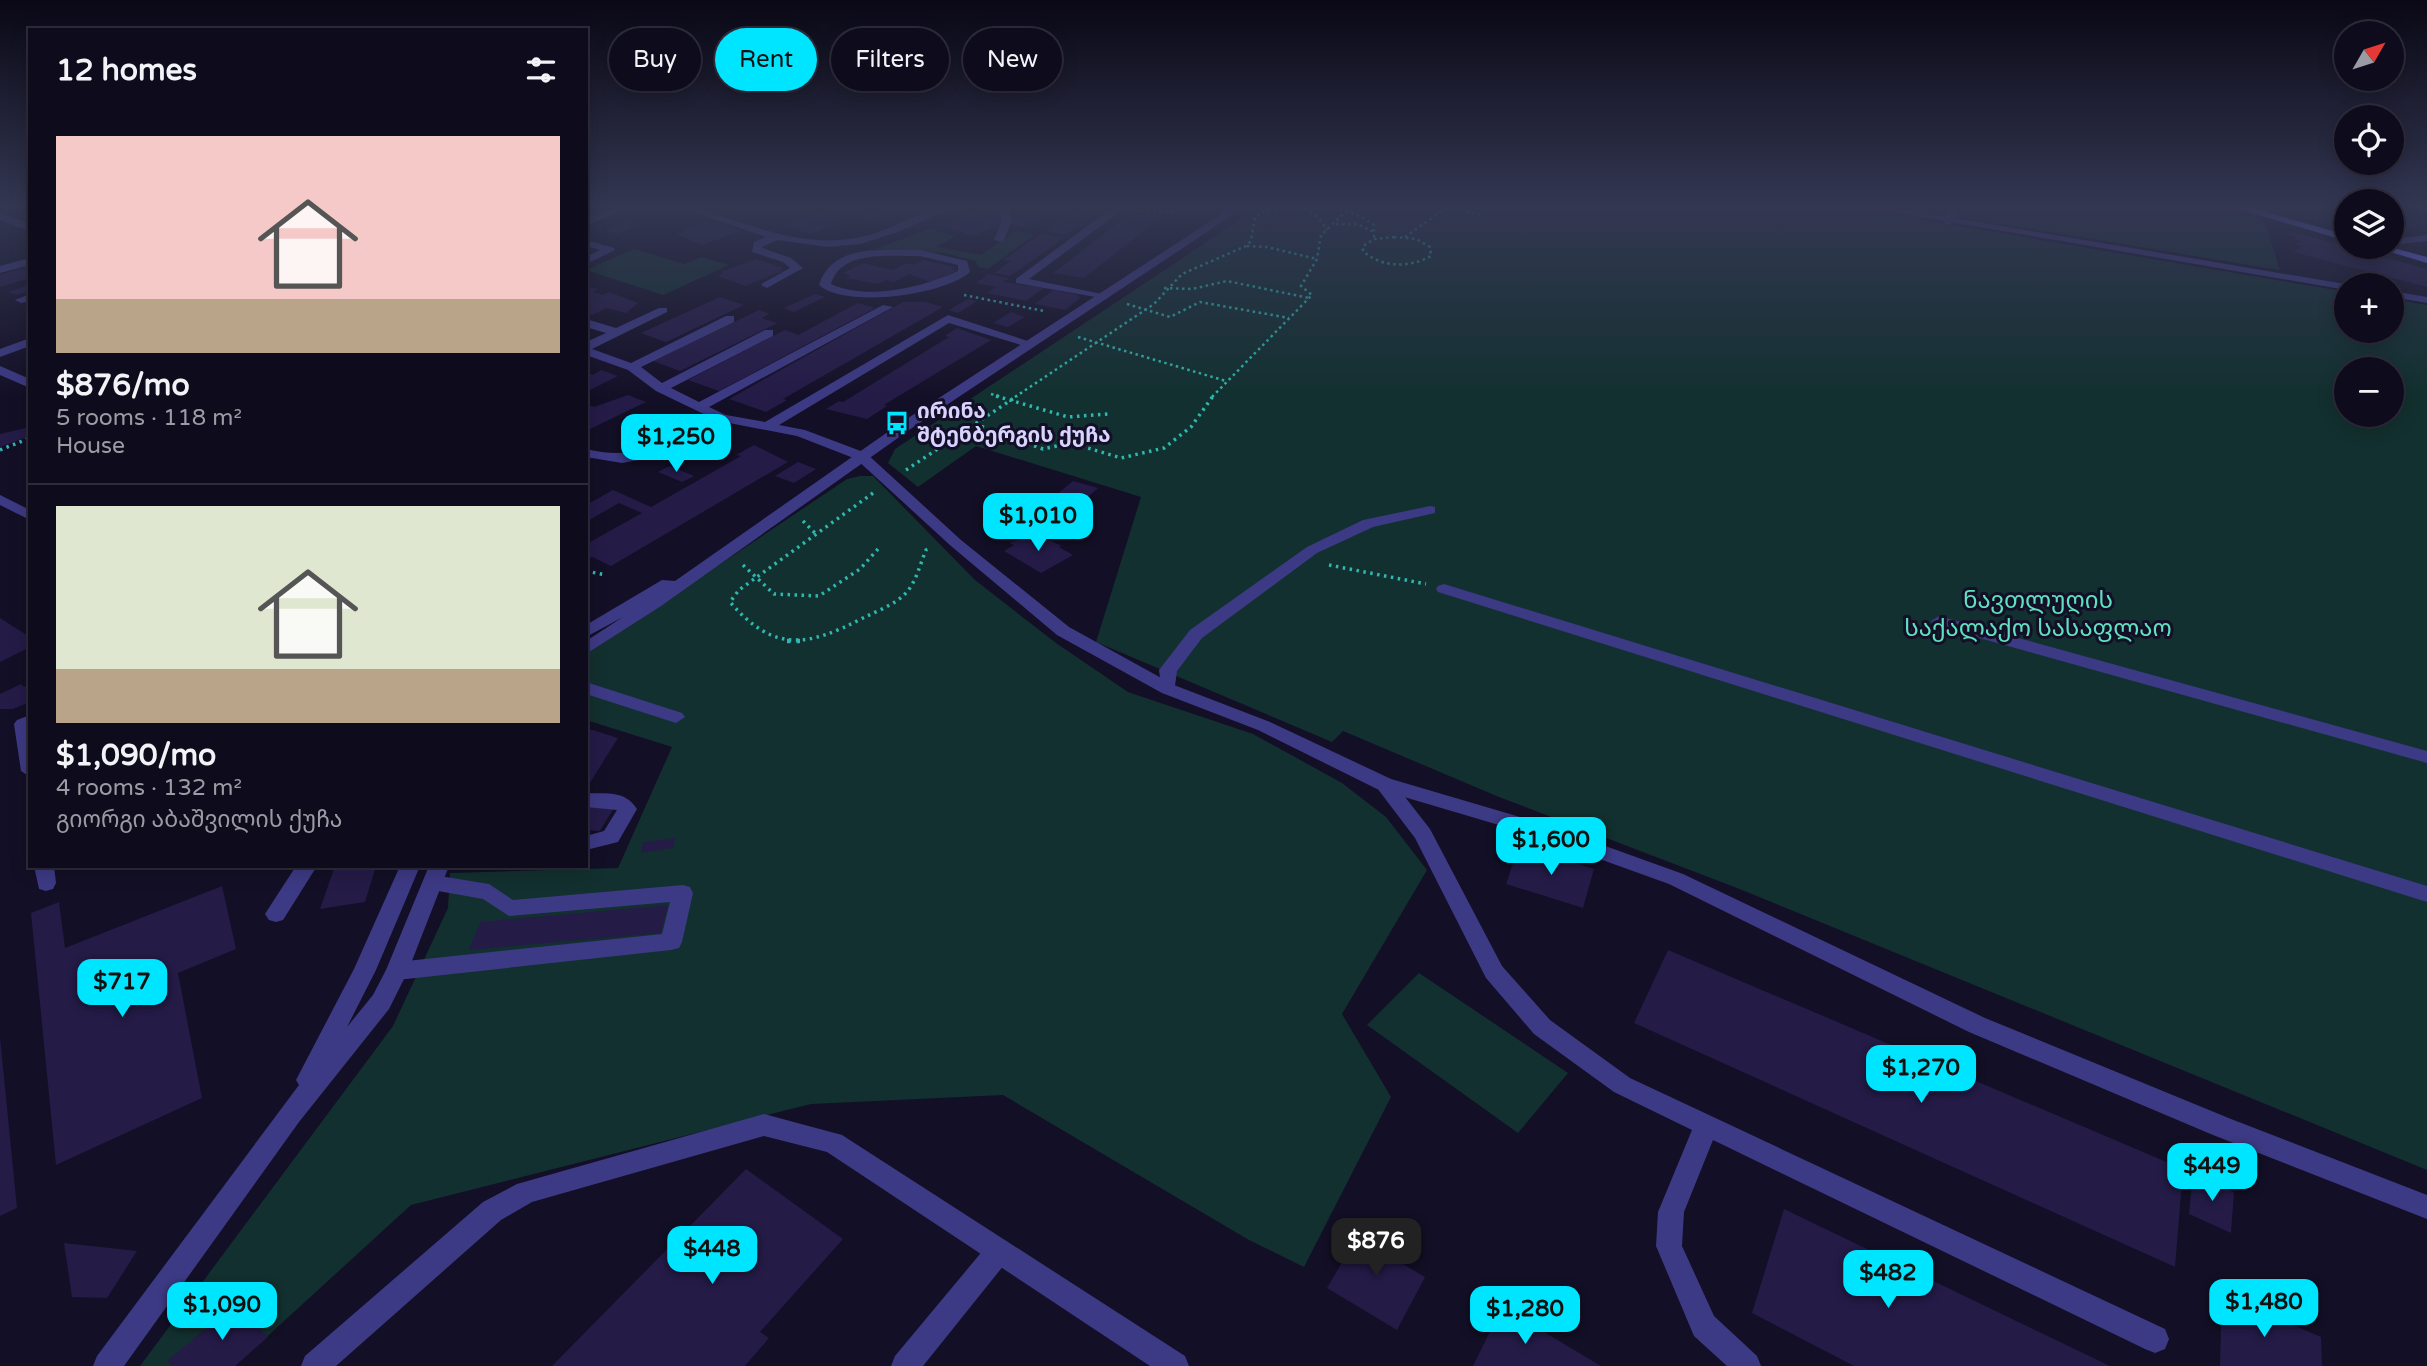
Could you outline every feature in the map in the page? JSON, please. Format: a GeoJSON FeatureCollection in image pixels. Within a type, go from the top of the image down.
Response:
{"type":"FeatureCollection","features":[{"type":"Feature","properties":{"kind":"street"},"geometry":{"type":"LineString","coordinates":[[767,285],[794,270]]}},
{"type":"Feature","properties":{"kind":"street"},"geometry":{"type":"LineString","coordinates":[[834,270],[828,275],[825,285],[829,288],[866,293],[939,285],[964,270]]}},
{"type":"Feature","properties":{"kind":"street"},"geometry":{"type":"LineString","coordinates":[[1035,270],[1020,281],[1103,297]]}},
{"type":"Feature","properties":{"kind":"street"},"geometry":{"type":"LineString","coordinates":[[588,648],[661,600],[709,562],[861,456],[1144,270]]}},
{"type":"Feature","properties":{"kind":"street"},"geometry":{"type":"LineString","coordinates":[[2241,270],[2334,285]]}},
{"type":"Feature","properties":{"kind":"street"},"geometry":{"type":"LineString","coordinates":[[2404,297],[2427,300]]}},
{"type":"Feature","properties":{"kind":"street"},"geometry":{"type":"LineString","coordinates":[[699,407],[887,307]]}},
{"type":"Feature","properties":{"kind":"street"},"geometry":{"type":"LineString","coordinates":[[588,348],[663,310]]}},
{"type":"Feature","properties":{"kind":"street"},"geometry":{"type":"LineString","coordinates":[[632,368],[730,318]]}},
{"type":"Feature","properties":{"kind":"street"},"geometry":{"type":"LineString","coordinates":[[766,427],[948,319],[1031,344]]}},
{"type":"Feature","properties":{"kind":"street"},"geometry":{"type":"LineString","coordinates":[[588,324],[617,332]]}},
{"type":"Feature","properties":{"kind":"street"},"geometry":{"type":"LineString","coordinates":[[661,388],[769,333]]}},
{"type":"Feature","properties":{"kind":"street"},"geometry":{"type":"LineString","coordinates":[[0,353],[28,343]]}},
{"type":"Feature","properties":{"kind":"street"},"geometry":{"type":"LineString","coordinates":[[588,350],[632,368],[661,388],[722,418],[800,433],[861,456],[891,480],[956,543],[1063,631],[1167,689],[1264,726],[1384,784],[1540,830],[1676,879],[1977,1025],[2222,1127],[2427,1207]]}},
{"type":"Feature","properties":{"kind":"street"},"geometry":{"type":"LineString","coordinates":[[0,370],[28,383]]}},
{"type":"Feature","properties":{"kind":"street"},"geometry":{"type":"LineString","coordinates":[[588,453],[619,461],[655,452],[722,418]]}},
{"type":"Feature","properties":{"kind":"street"},"geometry":{"type":"LineString","coordinates":[[0,499],[28,515]]}},
{"type":"Feature","properties":{"kind":"street"},"geometry":{"type":"LineString","coordinates":[[1167,689],[1168,670],[1196,634],[1300,559],[1335,537],[1368,523],[1430,510]]}},
{"type":"Feature","properties":{"kind":"street"},"geometry":{"type":"LineString","coordinates":[[588,631],[709,562]]}},
{"type":"Feature","properties":{"kind":"street"},"geometry":{"type":"LineString","coordinates":[[1444,589],[2427,894]]}},
{"type":"Feature","properties":{"kind":"street"},"geometry":{"type":"LineString","coordinates":[[1939,621],[2427,757]]}},
{"type":"Feature","properties":{"kind":"street"},"geometry":{"type":"LineString","coordinates":[[588,689],[677,717]]}},
{"type":"Feature","properties":{"kind":"street"},"geometry":{"type":"LineString","coordinates":[[28,722],[23,724],[28,758]]}},
{"type":"Feature","properties":{"kind":"street"},"geometry":{"type":"LineString","coordinates":[[1384,784],[1423,834],[1494,972],[1542,1027],[1622,1085],[2155,1339]]}},
{"type":"Feature","properties":{"kind":"street"},"geometry":{"type":"LineString","coordinates":[[588,800],[621,801],[627,810],[611,837],[588,843]]}},
{"type":"Feature","properties":{"kind":"street"},"geometry":{"type":"LineString","coordinates":[[276,914],[306,868]]}},
{"type":"Feature","properties":{"kind":"street"},"geometry":{"type":"LineString","coordinates":[[290,1114],[365,970],[409,868]]}},
{"type":"Feature","properties":{"kind":"street"},"geometry":{"type":"LineString","coordinates":[[107,1366],[290,1114],[381,1002],[397,971],[437,875],[489,892],[509,908],[683,893],[671,942],[397,971]]}},
{"type":"Feature","properties":{"kind":"street"},"geometry":{"type":"LineString","coordinates":[[315,1366],[492,1211],[526,1192],[764,1125],[833,1143],[1175,1366]]}},
{"type":"Feature","properties":{"kind":"street"},"geometry":{"type":"LineString","coordinates":[[1706,1126],[1671,1212],[1669,1246],[1704,1326],[1746,1366]]}},
{"type":"Feature","properties":{"kind":"street"},"geometry":{"type":"LineString","coordinates":[[905,1366],[999,1251]]}},
{"type":"Feature","properties":{"kind":"path"},"geometry":{"type":"LineString","coordinates":[[956,543],[926,550],[905,593],[834,634],[800,642],[766,637],[746,623],[730,602],[739,590],[891,480],[1146,310],[1154,304],[1163,288],[1187,270]]}},
{"type":"Feature","properties":{"kind":"path"},"geometry":{"type":"LineString","coordinates":[[975,424],[1043,449],[1071,443],[1121,458],[1141,456],[1164,448],[1191,427],[1226,381],[1312,295],[1301,286],[1311,270]]}},
{"type":"Feature","properties":{"kind":"path"},"geometry":{"type":"LineString","coordinates":[[1163,288],[1192,289],[1227,281],[1309,298]]}},
{"type":"Feature","properties":{"kind":"path"},"geometry":{"type":"LineString","coordinates":[[955,294],[1050,312]]}},
{"type":"Feature","properties":{"kind":"path"},"geometry":{"type":"LineString","coordinates":[[1120,302],[1170,317],[1200,302],[1289,318]]}},
{"type":"Feature","properties":{"kind":"path"},"geometry":{"type":"LineString","coordinates":[[1054,329],[1226,381]]}},
{"type":"Feature","properties":{"kind":"path"},"geometry":{"type":"LineString","coordinates":[[967,386],[1069,417],[1108,414]]}},
{"type":"Feature","properties":{"kind":"path"},"geometry":{"type":"LineString","coordinates":[[0,450],[28,439]]}},
{"type":"Feature","properties":{"kind":"path"},"geometry":{"type":"LineString","coordinates":[[799,517],[816,534]]}},
{"type":"Feature","properties":{"kind":"path"},"geometry":{"type":"LineString","coordinates":[[737,560],[774,594],[819,596],[860,569],[878,549]]}},
{"type":"Feature","properties":{"kind":"path"},"geometry":{"type":"LineString","coordinates":[[1300,559],[1444,589]]}},
{"type":"Feature","properties":{"kind":"path"},"geometry":{"type":"LineString","coordinates":[[588,571],[606,575]]}},
{"type":"Feature","properties":{"kind":"green space"},"geometry":{"type":"Polygon","coordinates":[[[588,270],[719,270],[663,295],[588,271],[588,270]]]}},
{"type":"Feature","properties":{"kind":"green space","name":"ნავთლუღის საქალაქო სასაფლაო"},"geometry":{"type":"Polygon","coordinates":[[[1165,270],[2215,270],[2334,290],[2334,343],[2404,343],[2404,301],[2427,305],[2427,1170],[1737,888],[1499,797],[1343,731],[1332,742],[1096,642],[1141,497],[976,446],[918,487],[888,463],[895,449],[1165,270]]]}},
{"type":"Feature","properties":{"kind":"green space"},"geometry":{"type":"Polygon","coordinates":[[[873,476],[975,580],[1056,643],[1128,692],[1253,734],[1342,783],[1386,817],[1427,870],[1342,1014],[1391,1097],[1304,1267],[1249,1240],[1003,1095],[811,1104],[411,1205],[235,1366],[140,1366],[393,1026],[448,908],[450,873],[618,868],[672,747],[588,721],[588,653],[847,479],[873,476]]]}},
{"type":"Feature","properties":{"kind":"green space"},"geometry":{"type":"Polygon","coordinates":[[[1419,973],[1568,1073],[1518,1133],[1367,1025],[1419,973]]]}},
{"type":"Feature","properties":{"kind":"building"},"geometry":{"type":"Polygon","coordinates":[[[16,270],[28,270],[28,279],[0,287],[0,275],[16,270]]]}},
{"type":"Feature","properties":{"kind":"building"},"geometry":{"type":"Polygon","coordinates":[[[727,270],[783,271],[745,286],[718,276],[724,273],[721,272],[727,270]]]}},
{"type":"Feature","properties":{"kind":"building"},"geometry":{"type":"Polygon","coordinates":[[[850,270],[957,270],[938,281],[927,281],[909,274],[894,282],[886,280],[878,284],[846,278],[851,276],[843,273],[850,270]]]}},
{"type":"Feature","properties":{"kind":"building"},"geometry":{"type":"Polygon","coordinates":[[[999,270],[1019,270],[1010,276],[994,273],[999,270]]]}},
{"type":"Feature","properties":{"kind":"building"},"geometry":{"type":"Polygon","coordinates":[[[1057,270],[1094,270],[1084,278],[1053,273],[1057,270]]]}},
{"type":"Feature","properties":{"kind":"building"},"geometry":{"type":"Polygon","coordinates":[[[2361,270],[2427,270],[2427,287],[2404,281],[2404,273],[2373,273],[2361,270]]]}},
{"type":"Feature","properties":{"kind":"building"},"geometry":{"type":"Polygon","coordinates":[[[988,274],[1009,278],[1003,282],[1044,288],[1026,301],[987,293],[996,287],[976,283],[988,274]]]}},
{"type":"Feature","properties":{"kind":"building"},"geometry":{"type":"Polygon","coordinates":[[[28,286],[28,292],[16,295],[8,292],[28,286]]]}},
{"type":"Feature","properties":{"kind":"building"},"geometry":{"type":"Polygon","coordinates":[[[588,288],[598,289],[593,292],[603,295],[609,292],[638,303],[626,313],[607,308],[592,315],[588,314],[588,288]]]}},
{"type":"Feature","properties":{"kind":"building"},"geometry":{"type":"Polygon","coordinates":[[[1053,290],[1078,295],[1080,298],[1065,310],[1035,304],[1053,290]]]}},
{"type":"Feature","properties":{"kind":"building"},"geometry":{"type":"Polygon","coordinates":[[[815,294],[825,297],[794,312],[784,308],[815,294]]]}},
{"type":"Feature","properties":{"kind":"building"},"geometry":{"type":"Polygon","coordinates":[[[720,297],[744,305],[666,342],[641,333],[720,297]]]}},
{"type":"Feature","properties":{"kind":"building"},"geometry":{"type":"Polygon","coordinates":[[[968,299],[977,301],[958,313],[949,310],[968,299]]]}},
{"type":"Feature","properties":{"kind":"building"},"geometry":{"type":"Polygon","coordinates":[[[903,302],[925,302],[943,307],[783,399],[787,400],[766,412],[729,399],[903,302]]]}},
{"type":"Feature","properties":{"kind":"building"},"geometry":{"type":"Polygon","coordinates":[[[858,303],[875,308],[719,391],[688,380],[785,330],[798,335],[858,303]]]}},
{"type":"Feature","properties":{"kind":"building"},"geometry":{"type":"Polygon","coordinates":[[[759,310],[770,314],[761,318],[777,323],[680,371],[653,361],[759,310]]]}},
{"type":"Feature","properties":{"kind":"building"},"geometry":{"type":"Polygon","coordinates":[[[1011,312],[1025,317],[1008,327],[993,323],[1011,312]]]}},
{"type":"Feature","properties":{"kind":"building"},"geometry":{"type":"Polygon","coordinates":[[[957,328],[991,340],[884,405],[887,406],[867,419],[826,409],[839,401],[843,402],[949,337],[945,336],[957,328]]]}},
{"type":"Feature","properties":{"kind":"building"},"geometry":{"type":"Polygon","coordinates":[[[601,370],[618,376],[588,391],[588,373],[593,375],[601,370]]]}},
{"type":"Feature","properties":{"kind":"building"},"geometry":{"type":"Polygon","coordinates":[[[628,395],[646,402],[588,430],[588,405],[594,407],[628,395]]]}},
{"type":"Feature","properties":{"kind":"building"},"geometry":{"type":"Polygon","coordinates":[[[28,427],[28,437],[0,447],[0,434],[28,427]]]}},
{"type":"Feature","properties":{"kind":"building"},"geometry":{"type":"Polygon","coordinates":[[[710,434],[724,439],[697,454],[683,448],[710,434]]]}},
{"type":"Feature","properties":{"kind":"building"},"geometry":{"type":"Polygon","coordinates":[[[754,445],[788,462],[611,566],[592,557],[588,559],[588,541],[642,513],[619,503],[588,521],[588,504],[613,490],[651,507],[741,456],[736,455],[754,445]]]}},
{"type":"Feature","properties":{"kind":"building"},"geometry":{"type":"Polygon","coordinates":[[[798,462],[816,469],[794,483],[775,476],[798,462]]]}},
{"type":"Feature","properties":{"kind":"building"},"geometry":{"type":"Polygon","coordinates":[[[670,466],[694,476],[682,482],[658,472],[670,466]]]}},
{"type":"Feature","properties":{"kind":"building"},"geometry":{"type":"Polygon","coordinates":[[[1073,481],[1098,488],[1081,503],[1056,495],[1073,481]]]}},
{"type":"Feature","properties":{"kind":"building"},"geometry":{"type":"Polygon","coordinates":[[[1036,534],[1062,546],[1059,547],[1073,555],[1041,573],[1004,551],[1014,545],[1009,543],[1036,534]]]}},
{"type":"Feature","properties":{"kind":"building"},"geometry":{"type":"Polygon","coordinates":[[[0,618],[28,636],[28,648],[0,662],[0,618]]]}},
{"type":"Feature","properties":{"kind":"building"},"geometry":{"type":"Polygon","coordinates":[[[21,684],[24,687],[28,686],[28,703],[13,709],[0,709],[0,694],[21,684]]]}},
{"type":"Feature","properties":{"kind":"building"},"geometry":{"type":"Polygon","coordinates":[[[588,729],[618,738],[588,786],[588,729]]]}},
{"type":"Feature","properties":{"kind":"building"},"geometry":{"type":"Polygon","coordinates":[[[588,806],[614,808],[600,831],[588,830],[588,806]]]}},
{"type":"Feature","properties":{"kind":"building"},"geometry":{"type":"Polygon","coordinates":[[[675,838],[673,848],[641,853],[643,842],[675,838]]]}},
{"type":"Feature","properties":{"kind":"building"},"geometry":{"type":"Polygon","coordinates":[[[1519,846],[1594,869],[1583,908],[1506,884],[1519,846]]]}},
{"type":"Feature","properties":{"kind":"building"},"geometry":{"type":"Polygon","coordinates":[[[334,868],[375,868],[365,902],[320,909],[334,868]]]}},
{"type":"Feature","properties":{"kind":"building"},"geometry":{"type":"Polygon","coordinates":[[[222,886],[236,949],[178,973],[202,1098],[56,1165],[31,913],[59,902],[65,948],[222,886]]]}},
{"type":"Feature","properties":{"kind":"building"},"geometry":{"type":"Polygon","coordinates":[[[668,905],[661,933],[469,950],[480,922],[668,905]]]}},
{"type":"Feature","properties":{"kind":"building"},"geometry":{"type":"Polygon","coordinates":[[[1668,950],[2183,1169],[2175,1267],[1634,1023],[1668,950]]]}},
{"type":"Feature","properties":{"kind":"building"},"geometry":{"type":"Polygon","coordinates":[[[0,1037],[17,1208],[0,1216],[0,1037]]]}},
{"type":"Feature","properties":{"kind":"building"},"geometry":{"type":"Polygon","coordinates":[[[746,1169],[843,1239],[760,1332],[769,1338],[745,1366],[552,1366],[746,1169]]]}},
{"type":"Feature","properties":{"kind":"building"},"geometry":{"type":"Polygon","coordinates":[[[2193,1173],[2234,1192],[2231,1233],[2189,1214],[2193,1173]]]}},
{"type":"Feature","properties":{"kind":"building"},"geometry":{"type":"Polygon","coordinates":[[[1784,1209],[2110,1366],[1854,1366],[1752,1313],[1784,1209]]]}},
{"type":"Feature","properties":{"kind":"building"},"geometry":{"type":"Polygon","coordinates":[[[1367,1220],[1394,1235],[1384,1253],[1425,1277],[1397,1330],[1327,1288],[1367,1220]]]}},
{"type":"Feature","properties":{"kind":"building"},"geometry":{"type":"Polygon","coordinates":[[[64,1243],[137,1251],[107,1298],[72,1297],[64,1243]]]}},
{"type":"Feature","properties":{"kind":"building"},"geometry":{"type":"Polygon","coordinates":[[[2222,1294],[2321,1337],[2322,1366],[2220,1366],[2222,1294]]]}},
{"type":"Feature","properties":{"kind":"building"},"geometry":{"type":"Polygon","coordinates":[[[234,1305],[268,1337],[235,1366],[172,1366],[167,1361],[234,1305]]]}},
{"type":"Feature","properties":{"kind":"building"},"geometry":{"type":"Polygon","coordinates":[[[1502,1307],[1601,1366],[1473,1366],[1502,1307]]]}},
{"type":"Feature","properties":{"kind":"place","name":"ირინა შტენბერგის ქუჩა"},"geometry":{"type":"Point","coordinates":[897,423]}}]}
